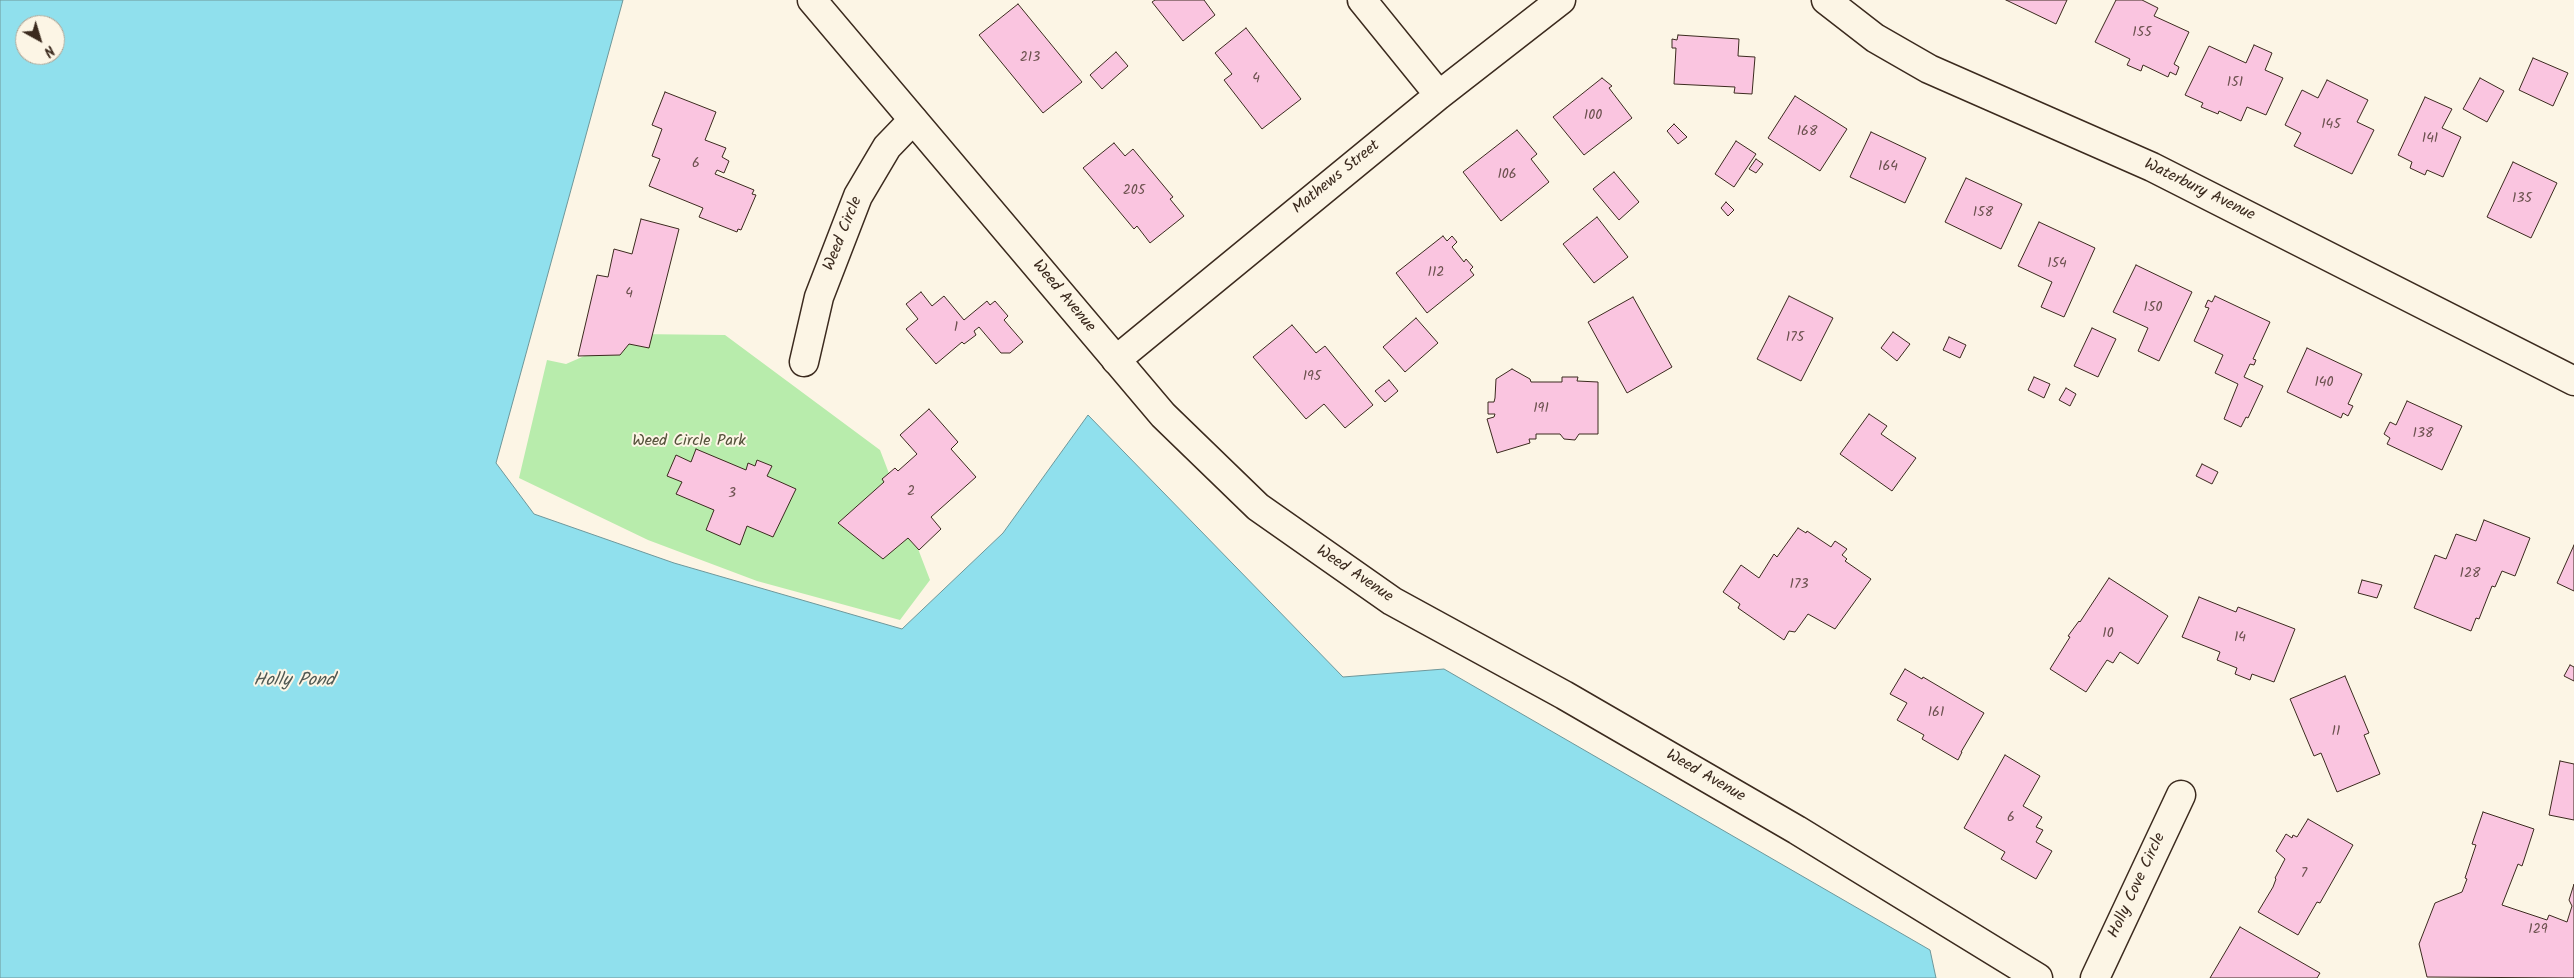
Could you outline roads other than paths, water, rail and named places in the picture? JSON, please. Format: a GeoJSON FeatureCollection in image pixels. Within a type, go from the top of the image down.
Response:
{"type":"FeatureCollection","features":[{"type":"Feature","properties":{"kind":"street","name":"Weed Avenue"},"geometry":{"type":"LineString","coordinates":[[812,0],[1163,415],[1258,508],[1392,601],[1564,695],[1780,821],[2038,978]]}},
{"type":"Feature","properties":{"kind":"street"},"geometry":{"type":"LineString","coordinates":[[1362,0],[1439,95]]}},
{"type":"Feature","properties":{"kind":"street","name":"Mathews Street"},"geometry":{"type":"LineString","coordinates":[[1116,360],[1439,95],[1561,0]]}},
{"type":"Feature","properties":{"kind":"street","name":"Waterbury Avenue"},"geometry":{"type":"LineString","coordinates":[[1826,0],[1875,38],[1930,70],[2152,167],[2574,381]]}},
{"type":"Feature","properties":{"kind":"street","name":"Weed Circle"},"geometry":{"type":"LineString","coordinates":[[804,362],[819,297],[858,196],[887,147],[913,120]]}},
{"type":"Feature","properties":{"kind":"street","name":"Holly Cove Circle"},"geometry":{"type":"LineString","coordinates":[[2095,978],[2181,795]]}},
{"type":"Feature","properties":{"kind":"water","name":"Holly Pond"},"geometry":{"type":"Polygon","coordinates":[[[0,0],[623,0],[496,463],[534,514],[674,563],[902,629],[1003,533],[1088,415],[1343,677],[1444,669],[1930,950],[1936,978],[0,978],[0,0]]]}},
{"type":"Feature","properties":{"kind":"park label","name":"Weed Circle Park"},"geometry":{"type":"Point","coordinates":[689,442]}}]}
